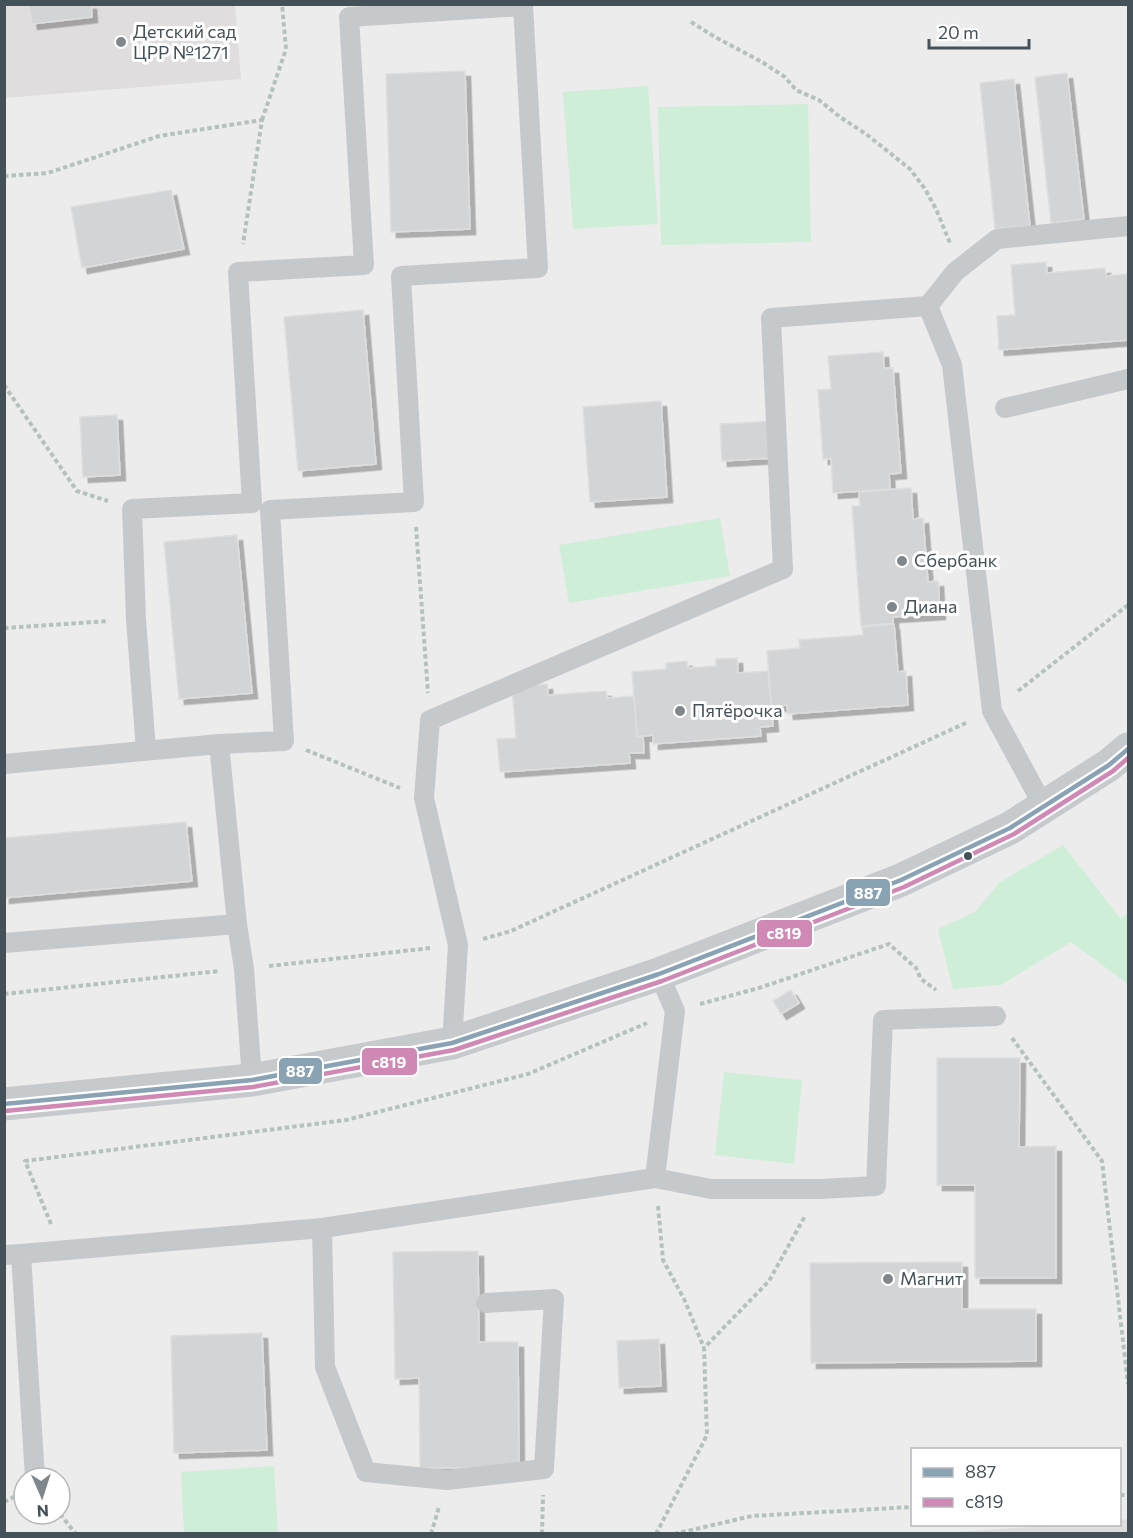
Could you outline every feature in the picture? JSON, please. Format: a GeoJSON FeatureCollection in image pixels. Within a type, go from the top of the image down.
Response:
{"type":"FeatureCollection","features":[{"type":"Feature","properties":{"kind":"street"},"geometry":{"type":"LineString","coordinates":[[4,1104],[252,1080],[452,1043],[659,974],[901,879],[1010,828],[1109,765],[1128,749]]}},
{"type":"Feature","properties":{"kind":"lane"},"geometry":{"type":"LineString","coordinates":[[4,764],[219,744],[284,741],[270,510],[414,502],[401,276],[538,268],[527,5],[349,17],[364,265],[238,272],[252,502],[132,509],[136,619],[146,750]]}},
{"type":"Feature","properties":{"kind":"lane"},"geometry":{"type":"LineString","coordinates":[[452,1043],[458,945],[424,798],[430,720],[783,569],[771,318],[928,306],[955,272],[997,239],[1128,226]]}},
{"type":"Feature","properties":{"kind":"lane"},"geometry":{"type":"LineString","coordinates":[[928,306],[952,365],[992,711],[1044,807]]}},
{"type":"Feature","properties":{"kind":"lane"},"geometry":{"type":"LineString","coordinates":[[1005,408],[1128,379]]}},
{"type":"Feature","properties":{"kind":"lane"},"geometry":{"type":"LineString","coordinates":[[219,744],[237,924],[244,969],[252,1080]]}},
{"type":"Feature","properties":{"kind":"lane"},"geometry":{"type":"LineString","coordinates":[[4,943],[237,924]]}},
{"type":"Feature","properties":{"kind":"lane"},"geometry":{"type":"LineString","coordinates":[[655,1178],[675,1011],[659,974]]}},
{"type":"Feature","properties":{"kind":"lane"},"geometry":{"type":"LineString","coordinates":[[34,1466],[13,1255],[322,1228],[655,1178],[711,1189],[820,1189],[876,1186],[883,1020],[996,1016]]}},
{"type":"Feature","properties":{"kind":"lane"},"geometry":{"type":"LineString","coordinates":[[322,1228],[325,1367],[366,1472],[447,1480],[544,1468],[554,1299],[486,1303]]}},
{"type":"Feature","properties":{"kind":"path"},"geometry":{"type":"LineString","coordinates":[[238,272],[262,120],[286,49],[282,4]]}},
{"type":"Feature","properties":{"kind":"path"},"geometry":{"type":"LineString","coordinates":[[691,22],[785,77],[796,90],[819,100],[910,169],[936,209],[952,251],[955,272]]}},
{"type":"Feature","properties":{"kind":"path"},"geometry":{"type":"LineString","coordinates":[[4,176],[48,173],[159,136],[262,120]]}},
{"type":"Feature","properties":{"kind":"path"},"geometry":{"type":"LineString","coordinates":[[4,385],[77,491],[132,509]]}},
{"type":"Feature","properties":{"kind":"path"},"geometry":{"type":"LineString","coordinates":[[414,502],[430,720]]}},
{"type":"Feature","properties":{"kind":"path"},"geometry":{"type":"LineString","coordinates":[[4,994],[458,945],[511,931],[992,711],[1128,605]]}},
{"type":"Feature","properties":{"kind":"path"},"geometry":{"type":"LineString","coordinates":[[4,628],[136,619]]}},
{"type":"Feature","properties":{"kind":"path"},"geometry":{"type":"LineString","coordinates":[[284,741],[424,798]]}},
{"type":"Feature","properties":{"kind":"path"},"geometry":{"type":"LineString","coordinates":[[848,958],[889,944],[916,968],[921,979],[941,994],[954,1018]]}},
{"type":"Feature","properties":{"kind":"path"},"geometry":{"type":"LineString","coordinates":[[996,1016],[1102,1161],[1128,1384]]}},
{"type":"Feature","properties":{"kind":"path"},"geometry":{"type":"LineString","coordinates":[[25,1161],[61,1251]]}},
{"type":"Feature","properties":{"kind":"path"},"geometry":{"type":"LineString","coordinates":[[655,1178],[663,1260],[685,1301],[704,1348],[707,1435],[656,1533]]}},
{"type":"Feature","properties":{"kind":"path"},"geometry":{"type":"LineString","coordinates":[[704,1348],[769,1281],[820,1189]]}},
{"type":"Feature","properties":{"kind":"path"},"geometry":{"type":"LineString","coordinates":[[542,1533],[544,1468]]}},
{"type":"Feature","properties":{"kind":"path"},"geometry":{"type":"LineString","coordinates":[[674,1533],[752,1516],[911,1507]]}},
{"type":"Feature","properties":{"kind":"shaded area","name":"Детский сад ЦРР №1271"},"geometry":{"type":"Polygon","coordinates":[[[5,5],[235,5],[241,79],[5,98],[5,5]]]}},
{"type":"Feature","properties":{"kind":"shaded area"},"geometry":{"type":"Polygon","coordinates":[[[1128,1519],[1128,1533],[941,1533],[1044,1526],[1121,1526],[1121,1520],[1128,1519]]]}},
{"type":"Feature","properties":{"kind":"green space"},"geometry":{"type":"Polygon","coordinates":[[[648,86],[658,224],[573,229],[563,92],[648,86]]]}},
{"type":"Feature","properties":{"kind":"green space"},"geometry":{"type":"Polygon","coordinates":[[[808,104],[811,242],[661,245],[658,107],[808,104]]]}},
{"type":"Feature","properties":{"kind":"green space"},"geometry":{"type":"Polygon","coordinates":[[[720,518],[730,576],[569,603],[559,545],[720,518]]]}},
{"type":"Feature","properties":{"kind":"green space"},"geometry":{"type":"Polygon","coordinates":[[[1063,845],[1121,919],[1128,913],[1128,984],[1071,942],[1001,985],[953,989],[938,929],[975,912],[1000,882],[1063,845]]]}},
{"type":"Feature","properties":{"kind":"green space"},"geometry":{"type":"Polygon","coordinates":[[[724,1072],[802,1080],[794,1164],[715,1155],[724,1072]]]}},
{"type":"Feature","properties":{"kind":"green space"},"geometry":{"type":"Polygon","coordinates":[[[274,1466],[278,1533],[184,1533],[181,1472],[274,1466]]]}},
{"type":"Feature","properties":{"kind":"building"},"geometry":{"type":"Polygon","coordinates":[[[29,4],[91,4],[92,17],[32,24],[29,4]]]}},
{"type":"Feature","properties":{"kind":"building"},"geometry":{"type":"Polygon","coordinates":[[[465,71],[470,229],[391,232],[386,74],[465,71]]]}},
{"type":"Feature","properties":{"kind":"building"},"geometry":{"type":"Polygon","coordinates":[[[1067,73],[1084,219],[1051,223],[1035,77],[1067,73]]]}},
{"type":"Feature","properties":{"kind":"building"},"geometry":{"type":"Polygon","coordinates":[[[1014,79],[1030,226],[995,229],[980,83],[1014,79]]]}},
{"type":"Feature","properties":{"kind":"building"},"geometry":{"type":"Polygon","coordinates":[[[171,190],[184,249],[82,268],[71,207],[171,190]]]}},
{"type":"Feature","properties":{"kind":"building"},"geometry":{"type":"Polygon","coordinates":[[[1046,262],[1047,273],[1105,268],[1106,276],[1128,274],[1128,340],[999,350],[997,316],[1015,315],[1011,265],[1046,262]]]}},
{"type":"Feature","properties":{"kind":"building"},"geometry":{"type":"Polygon","coordinates":[[[363,310],[376,464],[298,471],[284,317],[363,310]]]}},
{"type":"Feature","properties":{"kind":"building"},"geometry":{"type":"Polygon","coordinates":[[[883,352],[884,368],[893,368],[901,473],[889,474],[890,489],[833,493],[831,459],[823,459],[818,390],[831,389],[828,356],[883,352]]]}},
{"type":"Feature","properties":{"kind":"building"},"geometry":{"type":"Polygon","coordinates":[[[661,401],[667,497],[590,502],[583,407],[661,401]]]}},
{"type":"Feature","properties":{"kind":"building"},"geometry":{"type":"Polygon","coordinates":[[[117,415],[120,475],[83,477],[80,417],[117,415]]]}},
{"type":"Feature","properties":{"kind":"building"},"geometry":{"type":"Polygon","coordinates":[[[772,421],[774,458],[722,461],[720,424],[772,421]]]}},
{"type":"Feature","properties":{"kind":"building"},"geometry":{"type":"Polygon","coordinates":[[[911,488],[913,519],[923,518],[928,582],[938,581],[940,614],[893,617],[893,623],[861,626],[852,506],[860,506],[859,492],[911,488]]]}},
{"type":"Feature","properties":{"kind":"building"},"geometry":{"type":"Polygon","coordinates":[[[237,535],[252,693],[179,699],[164,542],[237,535]]]}},
{"type":"Feature","properties":{"kind":"building"},"geometry":{"type":"Polygon","coordinates":[[[894,624],[898,672],[906,671],[908,705],[788,714],[787,705],[771,707],[767,651],[800,648],[799,640],[863,635],[862,627],[894,624]]]}},
{"type":"Feature","properties":{"kind":"building"},"geometry":{"type":"Polygon","coordinates":[[[737,658],[738,673],[768,671],[773,726],[760,727],[761,736],[653,744],[653,735],[637,737],[632,672],[666,669],[666,663],[687,661],[688,668],[716,666],[716,659],[737,658]]]}},
{"type":"Feature","properties":{"kind":"building"},"geometry":{"type":"Polygon","coordinates":[[[547,684],[548,695],[606,691],[607,698],[634,696],[637,737],[643,736],[644,753],[629,753],[630,763],[500,772],[497,739],[516,738],[512,687],[547,684]]]}},
{"type":"Feature","properties":{"kind":"building"},"geometry":{"type":"Polygon","coordinates":[[[186,822],[192,881],[4,898],[4,838],[186,822]]]}},
{"type":"Feature","properties":{"kind":"building"},"geometry":{"type":"Polygon","coordinates":[[[791,990],[799,1003],[781,1014],[773,1001],[791,990]]]}},
{"type":"Feature","properties":{"kind":"building"},"geometry":{"type":"Polygon","coordinates":[[[937,1058],[1020,1058],[1019,1147],[1056,1146],[1056,1278],[975,1278],[975,1185],[937,1185],[937,1058]]]}},
{"type":"Feature","properties":{"kind":"building"},"geometry":{"type":"Polygon","coordinates":[[[478,1251],[479,1342],[518,1342],[519,1468],[420,1468],[419,1378],[395,1379],[393,1252],[478,1251]]]}},
{"type":"Feature","properties":{"kind":"building"},"geometry":{"type":"Polygon","coordinates":[[[962,1262],[962,1309],[1036,1309],[1036,1361],[811,1363],[810,1263],[962,1262]]]}},
{"type":"Feature","properties":{"kind":"building"},"geometry":{"type":"Polygon","coordinates":[[[262,1333],[267,1450],[174,1453],[171,1336],[262,1333]]]}},
{"type":"Feature","properties":{"kind":"building"},"geometry":{"type":"Polygon","coordinates":[[[659,1339],[661,1386],[619,1388],[617,1341],[659,1339]]]}},
{"type":"Feature","properties":{"kind":"transit line","name":"887"},"geometry":{"type":"LineString","coordinates":[[4,1104],[252,1080],[452,1043],[659,974],[901,880],[1010,828],[1109,765],[1128,749]]}},
{"type":"Feature","properties":{"kind":"transit line","name":"с819"},"geometry":{"type":"LineString","coordinates":[[5,1111],[253,1087],[454,1050],[662,981],[904,887],[1014,834],[1113,771],[1128,758]]}},
{"type":"Feature","properties":{"kind":"place","name":"Детский сад ЦРР №1271"},"geometry":{"type":"Point","coordinates":[121,42]}},
{"type":"Feature","properties":{"kind":"place","name":"Сбербанк"},"geometry":{"type":"Point","coordinates":[902,561]}},
{"type":"Feature","properties":{"kind":"place","name":"Диана"},"geometry":{"type":"Point","coordinates":[892,607]}},
{"type":"Feature","properties":{"kind":"place","name":"Пятёрочка"},"geometry":{"type":"Point","coordinates":[680,711]}},
{"type":"Feature","properties":{"kind":"place","name":"Магнит"},"geometry":{"type":"Point","coordinates":[888,1279]}}]}
